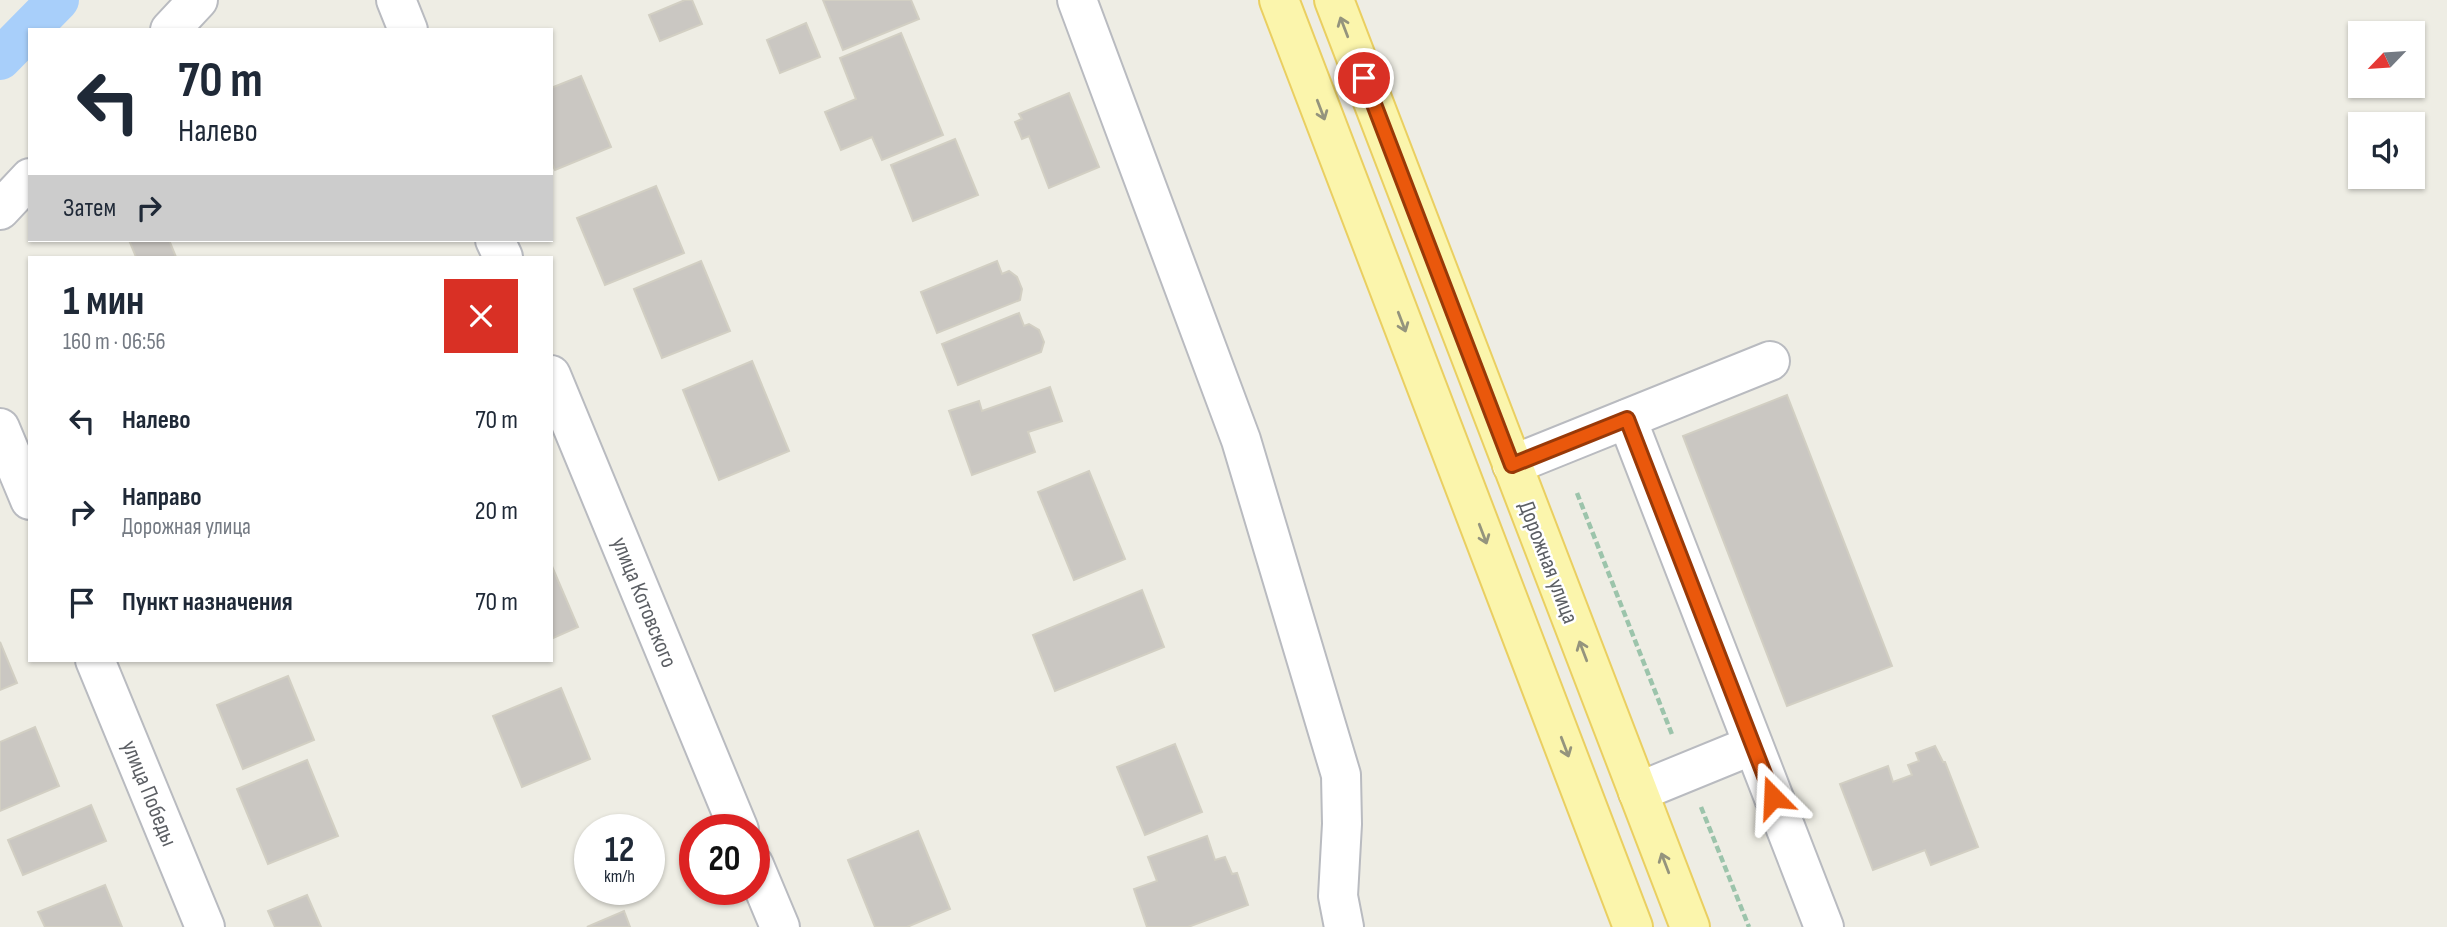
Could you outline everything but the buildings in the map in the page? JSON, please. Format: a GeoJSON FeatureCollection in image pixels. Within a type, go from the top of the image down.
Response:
{"type":"FeatureCollection","features":[{"type":"Feature","properties":{"kind":"main road"},"geometry":{"type":"LineString","coordinates":[[1279,0],[1633,927]]}},
{"type":"Feature","properties":{"kind":"main road","name":"Дорожная улица"},"geometry":{"type":"LineString","coordinates":[[1334,0],[1690,927]]}},
{"type":"Feature","properties":{"kind":"street"},"geometry":{"type":"LineString","coordinates":[[172,28],[198,0]]}},
{"type":"Feature","properties":{"kind":"street"},"geometry":{"type":"LineString","coordinates":[[396,0],[407,28]]}},
{"type":"Feature","properties":{"kind":"street"},"geometry":{"type":"LineString","coordinates":[[1077,0],[1241,440],[1341,775],[1342,824],[1338,896],[1344,927]]}},
{"type":"Feature","properties":{"kind":"street"},"geometry":{"type":"LineString","coordinates":[[0,209],[28,180]]}},
{"type":"Feature","properties":{"kind":"street"},"geometry":{"type":"LineString","coordinates":[[1512,465],[1770,361]]}},
{"type":"Feature","properties":{"kind":"street","name":"улица Котовского"},"geometry":{"type":"LineString","coordinates":[[553,380],[732,814]]}},
{"type":"Feature","properties":{"kind":"street"},"geometry":{"type":"LineString","coordinates":[[1627,419],[1824,927]]}},
{"type":"Feature","properties":{"kind":"street"},"geometry":{"type":"LineString","coordinates":[[0,428],[28,495]]}},
{"type":"Feature","properties":{"kind":"street","name":"улица Победы"},"geometry":{"type":"LineString","coordinates":[[96,662],[205,927]]}},
{"type":"Feature","properties":{"kind":"street"},"geometry":{"type":"LineString","coordinates":[[1638,792],[1753,745]]}},
{"type":"Feature","properties":{"kind":"street"},"geometry":{"type":"LineString","coordinates":[[770,903],[780,927]]}},
{"type":"Feature","properties":{"kind":"path"},"geometry":{"type":"LineString","coordinates":[[1577,493],[1676,745]]}},
{"type":"Feature","properties":{"kind":"path"},"geometry":{"type":"LineString","coordinates":[[1700,804],[1749,927]]}},
{"type":"Feature","properties":{"kind":"waterway"},"geometry":{"type":"LineString","coordinates":[[30,28],[58,0]]}},
{"type":"Feature","properties":{"kind":"waterway"},"geometry":{"type":"LineString","coordinates":[[0,59],[28,31]]}},
{"type":"Feature","properties":{"kind":"route"},"geometry":{"type":"LineString","coordinates":[[1364,78],[1512,465],[1627,419],[1773,797]]}}]}
